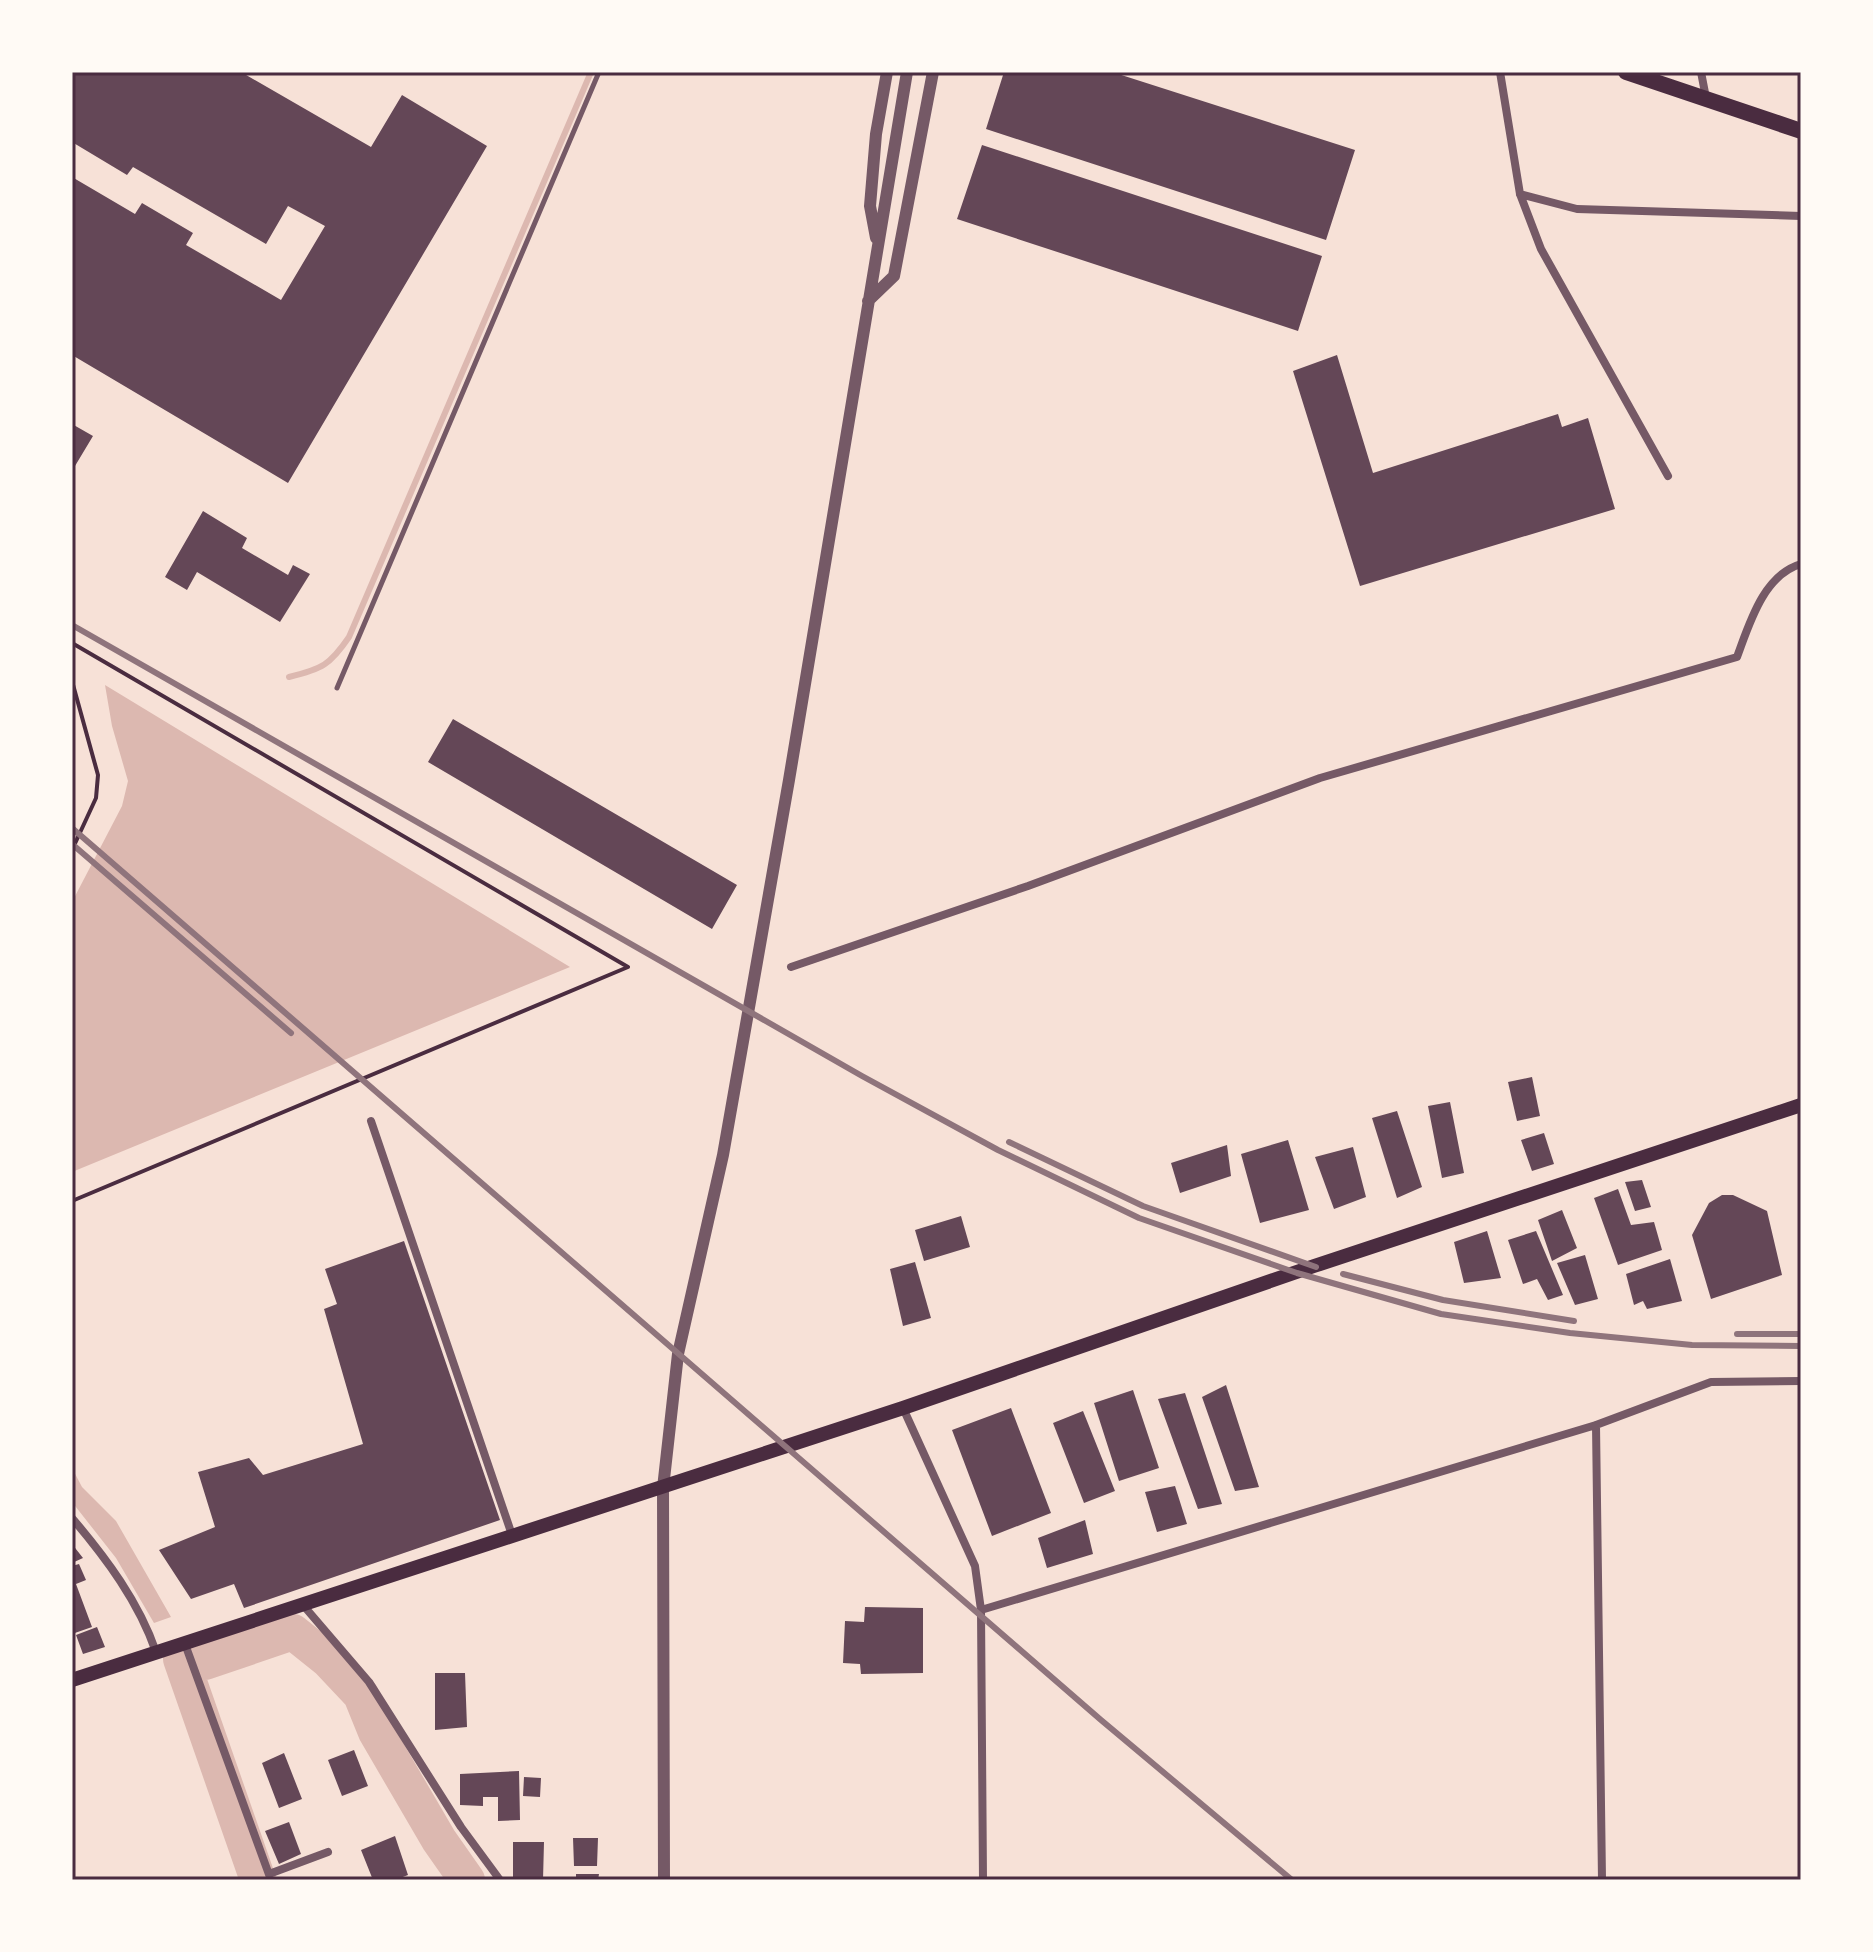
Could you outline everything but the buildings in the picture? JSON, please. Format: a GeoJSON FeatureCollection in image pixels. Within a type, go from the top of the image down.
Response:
{"type":"FeatureCollection","features":[{"type":"Feature","properties":{"kind":"main road"},"geometry":{"type":"LineString","coordinates":[[1626,72],[1801,131]]}},
{"type":"Feature","properties":{"kind":"main road"},"geometry":{"type":"LineString","coordinates":[[72,1680],[663,1488],[1314,1266],[1801,1105]]}},
{"type":"Feature","properties":{"kind":"street"},"geometry":{"type":"LineString","coordinates":[[878,245],[870,206],[876,134],[887,72]]}},
{"type":"Feature","properties":{"kind":"street"},"geometry":{"type":"LineString","coordinates":[[664,1880],[663,1488],[678,1354],[723,1155],[907,72]]}},
{"type":"Feature","properties":{"kind":"street"},"geometry":{"type":"LineString","coordinates":[[868,301],[894,276],[933,72]]}},
{"type":"Feature","properties":{"kind":"street"},"geometry":{"type":"LineString","coordinates":[[1500,72],[1520,194],[1541,249],[1668,476]]}},
{"type":"Feature","properties":{"kind":"street"},"geometry":{"type":"LineString","coordinates":[[1701,72],[1706,99]]}},
{"type":"Feature","properties":{"kind":"street"},"geometry":{"type":"LineString","coordinates":[[1520,194],[1577,209],[1801,216]]}},
{"type":"Feature","properties":{"kind":"street"},"geometry":{"type":"LineString","coordinates":[[791,967],[1014,892],[1320,778],[1737,657],[1753,614],[1773,582],[1801,564]]}},
{"type":"Feature","properties":{"kind":"street"},"geometry":{"type":"LineString","coordinates":[[371,1121],[512,1535]]}},
{"type":"Feature","properties":{"kind":"street"},"geometry":{"type":"LineString","coordinates":[[981,1610],[1596,1425],[1711,1382],[1801,1381]]}},
{"type":"Feature","properties":{"kind":"street"},"geometry":{"type":"LineString","coordinates":[[903,1408],[975,1566],[981,1610],[983,1880]]}},
{"type":"Feature","properties":{"kind":"street"},"geometry":{"type":"LineString","coordinates":[[1596,1425],[1602,1880]]}},
{"type":"Feature","properties":{"kind":"street"},"geometry":{"type":"LineString","coordinates":[[72,1518],[105,1557],[149,1631],[156,1652]]}},
{"type":"Feature","properties":{"kind":"street"},"geometry":{"type":"LineString","coordinates":[[303,1605],[369,1682],[461,1827],[500,1880]]}},
{"type":"Feature","properties":{"kind":"street"},"geometry":{"type":"LineString","coordinates":[[185,1644],[270,1877],[328,1852]]}},
{"type":"Feature","properties":{"kind":"lane"},"geometry":{"type":"LineString","coordinates":[[337,688],[599,72]]}},
{"type":"Feature","properties":{"kind":"path"},"geometry":{"type":"LineString","coordinates":[[72,643],[628,967],[72,1201]]}},
{"type":"Feature","properties":{"kind":"path"},"geometry":{"type":"LineString","coordinates":[[72,681],[98,775],[96,798],[72,850]]}},
{"type":"Feature","properties":{"kind":"shaded area"},"geometry":{"type":"Polygon","coordinates":[[[105,685],[570,967],[72,1172],[72,902],[122,806],[128,781],[112,726],[105,685]]]}},
{"type":"Feature","properties":{"kind":"shaded area"},"geometry":{"type":"Polygon","coordinates":[[[72,1468],[82,1487],[116,1521],[171,1617],[154,1623],[116,1558],[72,1502],[72,1468]]]}},
{"type":"Feature","properties":{"kind":"waterway"},"geometry":{"type":"LineString","coordinates":[[289,677],[324,664],[349,637],[591,72]]}},
{"type":"Feature","properties":{"kind":"waterway"},"geometry":{"type":"LineString","coordinates":[[205,1662],[293,1632],[328,1660],[361,1695],[376,1732],[439,1840],[467,1880]]}},
{"type":"Feature","properties":{"kind":"waterway"},"geometry":{"type":"LineString","coordinates":[[181,1659],[258,1880]]}},
{"type":"Feature","properties":{"kind":"railway"},"geometry":{"type":"LineString","coordinates":[[72,625],[862,1076],[998,1150],[1139,1218],[1297,1273],[1441,1314],[1570,1333],[1692,1345],[1801,1346]]}},
{"type":"Feature","properties":{"kind":"railway"},"geometry":{"type":"LineString","coordinates":[[72,828],[1101,1720],[1292,1880]]}},
{"type":"Feature","properties":{"kind":"railway"},"geometry":{"type":"LineString","coordinates":[[72,844],[291,1033]]}},
{"type":"Feature","properties":{"kind":"railway"},"geometry":{"type":"LineString","coordinates":[[1009,1142],[1143,1206],[1316,1267]]}},
{"type":"Feature","properties":{"kind":"railway"},"geometry":{"type":"LineString","coordinates":[[1343,1274],[1443,1300],[1574,1321]]}},
{"type":"Feature","properties":{"kind":"railway"},"geometry":{"type":"LineString","coordinates":[[1737,1334],[1801,1334]]}}]}
